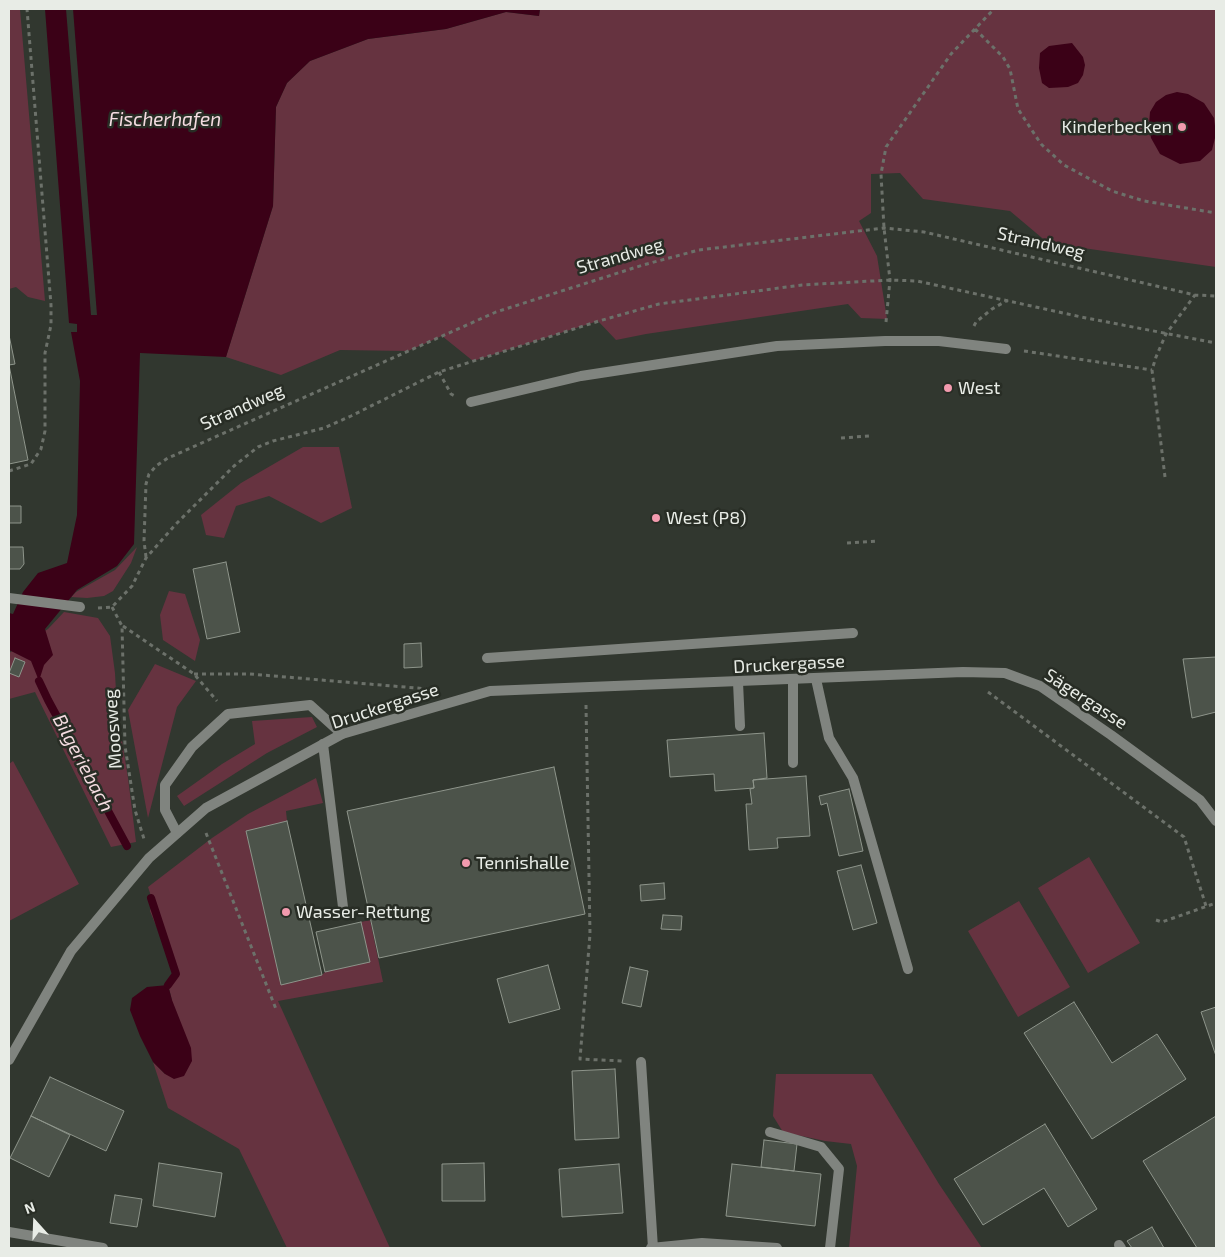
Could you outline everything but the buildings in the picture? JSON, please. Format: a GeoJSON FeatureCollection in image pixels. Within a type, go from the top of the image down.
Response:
{"type":"FeatureCollection","features":[{"type":"Feature","properties":{"kind":"street"},"geometry":{"type":"LineString","coordinates":[[471,402],[581,376],[777,346],[885,341],[939,341],[1006,349]]}},
{"type":"Feature","properties":{"kind":"street"},"geometry":{"type":"LineString","coordinates":[[9,598],[80,607]]}},
{"type":"Feature","properties":{"kind":"street"},"geometry":{"type":"LineString","coordinates":[[486,658],[854,633]]}},
{"type":"Feature","properties":{"kind":"street","name":"Sägergasse"},"geometry":{"type":"LineString","coordinates":[[911,674],[1006,673],[1040,686],[1200,800],[1216,821]]}},
{"type":"Feature","properties":{"kind":"street","name":"Druckergasse"},"geometry":{"type":"LineString","coordinates":[[9,1060],[71,951],[149,858],[206,808],[342,734],[490,692],[911,674]]}},
{"type":"Feature","properties":{"kind":"street"},"geometry":{"type":"LineString","coordinates":[[816,679],[829,738],[853,778],[908,969]]}},
{"type":"Feature","properties":{"kind":"street"},"geometry":{"type":"LineString","coordinates":[[793,680],[793,763]]}},
{"type":"Feature","properties":{"kind":"street"},"geometry":{"type":"LineString","coordinates":[[738,682],[740,726]]}},
{"type":"Feature","properties":{"kind":"street"},"geometry":{"type":"LineString","coordinates":[[177,833],[165,810],[165,785],[192,747],[228,714],[310,705],[342,734]]}},
{"type":"Feature","properties":{"kind":"street"},"geometry":{"type":"LineString","coordinates":[[322,744],[343,907]]}},
{"type":"Feature","properties":{"kind":"street"},"geometry":{"type":"LineString","coordinates":[[641,1062],[652,1248],[702,1243],[778,1248]]}},
{"type":"Feature","properties":{"kind":"street"},"geometry":{"type":"LineString","coordinates":[[770,1132],[821,1147],[839,1169],[830,1248]]}},
{"type":"Feature","properties":{"kind":"street"},"geometry":{"type":"LineString","coordinates":[[9,1232],[103,1248]]}},
{"type":"Feature","properties":{"kind":"path"},"geometry":{"type":"LineString","coordinates":[[9,471],[31,464],[42,449],[45,431],[46,353],[51,325],[51,305],[27,9]]}},
{"type":"Feature","properties":{"kind":"path"},"geometry":{"type":"LineString","coordinates":[[885,341],[890,280],[884,228],[882,174],[886,147],[951,54],[994,9]]}},
{"type":"Feature","properties":{"kind":"path"},"geometry":{"type":"LineString","coordinates":[[975,29],[1003,57],[1010,69],[1018,109],[1041,144],[1064,165],[1112,191],[1144,201],[1216,213]]}},
{"type":"Feature","properties":{"kind":"path","name":"Strandweg"},"geometry":{"type":"LineString","coordinates":[[146,558],[144,541],[146,484],[149,474],[156,466],[168,458],[496,312],[643,264],[699,250],[884,228],[924,232],[1195,295],[1216,296]]}},
{"type":"Feature","properties":{"kind":"path"},"geometry":{"type":"LineString","coordinates":[[80,607],[112,607],[132,586],[146,558],[214,485],[253,451],[273,441],[324,428],[439,372],[598,321],[660,304],[802,285],[890,280],[917,281],[1086,318],[1216,343]]}},
{"type":"Feature","properties":{"kind":"path"},"geometry":{"type":"LineString","coordinates":[[1165,477],[1152,370],[1166,334],[1195,295]]}},
{"type":"Feature","properties":{"kind":"path"},"geometry":{"type":"LineString","coordinates":[[964,344],[976,322],[992,309],[1008,300]]}},
{"type":"Feature","properties":{"kind":"path"},"geometry":{"type":"LineString","coordinates":[[1006,349],[1152,370]]}},
{"type":"Feature","properties":{"kind":"path"},"geometry":{"type":"LineString","coordinates":[[439,372],[451,394],[471,402]]}},
{"type":"Feature","properties":{"kind":"path"},"geometry":{"type":"LineString","coordinates":[[841,438],[869,436]]}},
{"type":"Feature","properties":{"kind":"path"},"geometry":{"type":"LineString","coordinates":[[847,543],[878,541]]}},
{"type":"Feature","properties":{"kind":"path","name":"Moosweg"},"geometry":{"type":"LineString","coordinates":[[112,607],[122,626],[125,746],[135,810],[149,858]]}},
{"type":"Feature","properties":{"kind":"path","name":"Moosweg"},"geometry":{"type":"LineString","coordinates":[[122,626],[194,674],[228,714]]}},
{"type":"Feature","properties":{"kind":"path"},"geometry":{"type":"LineString","coordinates":[[963,672],[1184,837],[1206,906]]}},
{"type":"Feature","properties":{"kind":"path"},"geometry":{"type":"LineString","coordinates":[[194,674],[250,674],[435,690]]}},
{"type":"Feature","properties":{"kind":"path"},"geometry":{"type":"LineString","coordinates":[[585,687],[590,934],[580,1060],[641,1062]]}},
{"type":"Feature","properties":{"kind":"path"},"geometry":{"type":"LineString","coordinates":[[199,815],[276,1009]]}},
{"type":"Feature","properties":{"kind":"path"},"geometry":{"type":"LineString","coordinates":[[1156,920],[1162,922],[1216,903]]}},
{"type":"Feature","properties":{"kind":"shaded area"},"geometry":{"type":"Polygon","coordinates":[[[9,9],[20,9],[45,301],[28,297],[16,287],[9,289],[9,9]]]}},
{"type":"Feature","properties":{"kind":"shaded area"},"geometry":{"type":"Polygon","coordinates":[[[540,9],[1216,9],[1216,267],[1048,243],[1010,211],[923,199],[900,173],[871,174],[871,213],[859,221],[877,256],[887,319],[861,318],[848,304],[616,340],[598,321],[473,361],[442,336],[408,351],[340,350],[281,375],[226,357],[273,206],[276,107],[287,83],[310,61],[368,39],[446,29],[506,12],[539,16],[540,9]]]}},
{"type":"Feature","properties":{"kind":"shaded area"},"geometry":{"type":"Polygon","coordinates":[[[303,447],[339,447],[352,508],[321,523],[269,496],[236,506],[224,538],[206,535],[201,515],[241,483],[303,447]]]}},
{"type":"Feature","properties":{"kind":"shaded area"},"geometry":{"type":"Polygon","coordinates":[[[137,547],[131,563],[113,591],[104,596],[71,597],[76,592],[115,570],[137,547]]]}},
{"type":"Feature","properties":{"kind":"shaded area"},"geometry":{"type":"Polygon","coordinates":[[[169,591],[185,594],[200,640],[195,661],[163,640],[160,615],[169,591]]]}},
{"type":"Feature","properties":{"kind":"shaded area"},"geometry":{"type":"Polygon","coordinates":[[[64,612],[98,618],[110,636],[117,710],[136,842],[111,847],[35,692],[9,699],[9,653],[48,629],[64,612]]]}},
{"type":"Feature","properties":{"kind":"shaded area"},"geometry":{"type":"Polygon","coordinates":[[[155,664],[196,681],[177,707],[148,818],[128,710],[155,664]]]}},
{"type":"Feature","properties":{"kind":"shaded area"},"geometry":{"type":"Polygon","coordinates":[[[312,717],[317,727],[267,753],[184,806],[177,796],[222,764],[255,744],[252,721],[312,717]]]}},
{"type":"Feature","properties":{"kind":"shaded area"},"geometry":{"type":"Polygon","coordinates":[[[13,761],[79,884],[9,921],[9,764],[13,761]]]}},
{"type":"Feature","properties":{"kind":"shaded area"},"geometry":{"type":"Polygon","coordinates":[[[316,778],[323,803],[286,811],[287,821],[246,831],[281,984],[369,962],[361,922],[370,920],[383,982],[278,1001],[390,1248],[287,1248],[239,1149],[168,1108],[153,1062],[165,1074],[172,1000],[168,985],[176,974],[150,911],[153,902],[148,887],[212,838],[248,814],[316,778]]]}},
{"type":"Feature","properties":{"kind":"shaded area"},"geometry":{"type":"Polygon","coordinates":[[[1089,857],[1140,943],[1088,973],[1038,888],[1089,857]]]}},
{"type":"Feature","properties":{"kind":"shaded area"},"geometry":{"type":"Polygon","coordinates":[[[1019,901],[1070,987],[1018,1017],[968,931],[1019,901]]]}},
{"type":"Feature","properties":{"kind":"shaded area"},"geometry":{"type":"Polygon","coordinates":[[[776,1074],[872,1074],[939,1184],[982,1248],[849,1248],[857,1166],[851,1144],[825,1141],[783,1132],[773,1116],[776,1074]]]}},
{"type":"Feature","properties":{"kind":"water","name":"Fischerhafen"},"geometry":{"type":"Polygon","coordinates":[[[45,9],[540,9],[539,16],[506,12],[446,29],[368,39],[310,61],[287,83],[276,107],[273,206],[226,357],[140,353],[134,544],[117,566],[77,590],[45,629],[53,655],[44,665],[39,681],[31,661],[9,650],[9,613],[13,614],[23,592],[38,573],[67,563],[77,515],[80,381],[71,332],[77,332],[77,324],[69,323],[45,9]]]}},
{"type":"Feature","properties":{"kind":"water","name":"Kinderbecken"},"geometry":{"type":"Polygon","coordinates":[[[1072,43],[1083,57],[1085,65],[1083,75],[1078,83],[1068,87],[1049,88],[1042,83],[1039,68],[1040,53],[1049,46],[1072,43]]]}},
{"type":"Feature","properties":{"kind":"water","name":"Kinderbecken"},"geometry":{"type":"Polygon","coordinates":[[[1177,92],[1188,94],[1204,103],[1214,118],[1216,134],[1212,150],[1200,161],[1180,164],[1160,154],[1151,138],[1150,112],[1156,102],[1166,95],[1177,92]]]}},
{"type":"Feature","properties":{"kind":"water"},"geometry":{"type":"Polygon","coordinates":[[[168,985],[191,1048],[192,1061],[184,1076],[174,1079],[165,1074],[153,1062],[130,1010],[132,998],[147,987],[168,985]]]}},
{"type":"Feature","properties":{"kind":"pier"},"geometry":{"type":"Polygon","coordinates":[[[66,9],[73,9],[97,315],[91,315],[66,9]]]}},
{"type":"Feature","properties":{"kind":"waterway","name":"Bilgeriebach"},"geometry":{"type":"LineString","coordinates":[[39,681],[127,846]]}},
{"type":"Feature","properties":{"kind":"waterway","name":"Bilgeriebach"},"geometry":{"type":"LineString","coordinates":[[151,898],[176,974],[168,985]]}},
{"type":"Feature","properties":{"kind":"place","name":"Kinderbecken"},"geometry":{"type":"Point","coordinates":[1182,127]}},
{"type":"Feature","properties":{"kind":"place","name":"West"},"geometry":{"type":"Point","coordinates":[948,388]}},
{"type":"Feature","properties":{"kind":"place","name":"West (P8)"},"geometry":{"type":"Point","coordinates":[656,518]}},
{"type":"Feature","properties":{"kind":"place","name":"Tennishalle"},"geometry":{"type":"Point","coordinates":[466,863]}},
{"type":"Feature","properties":{"kind":"place","name":"Wasser-Rettung"},"geometry":{"type":"Point","coordinates":[286,912]}}]}
